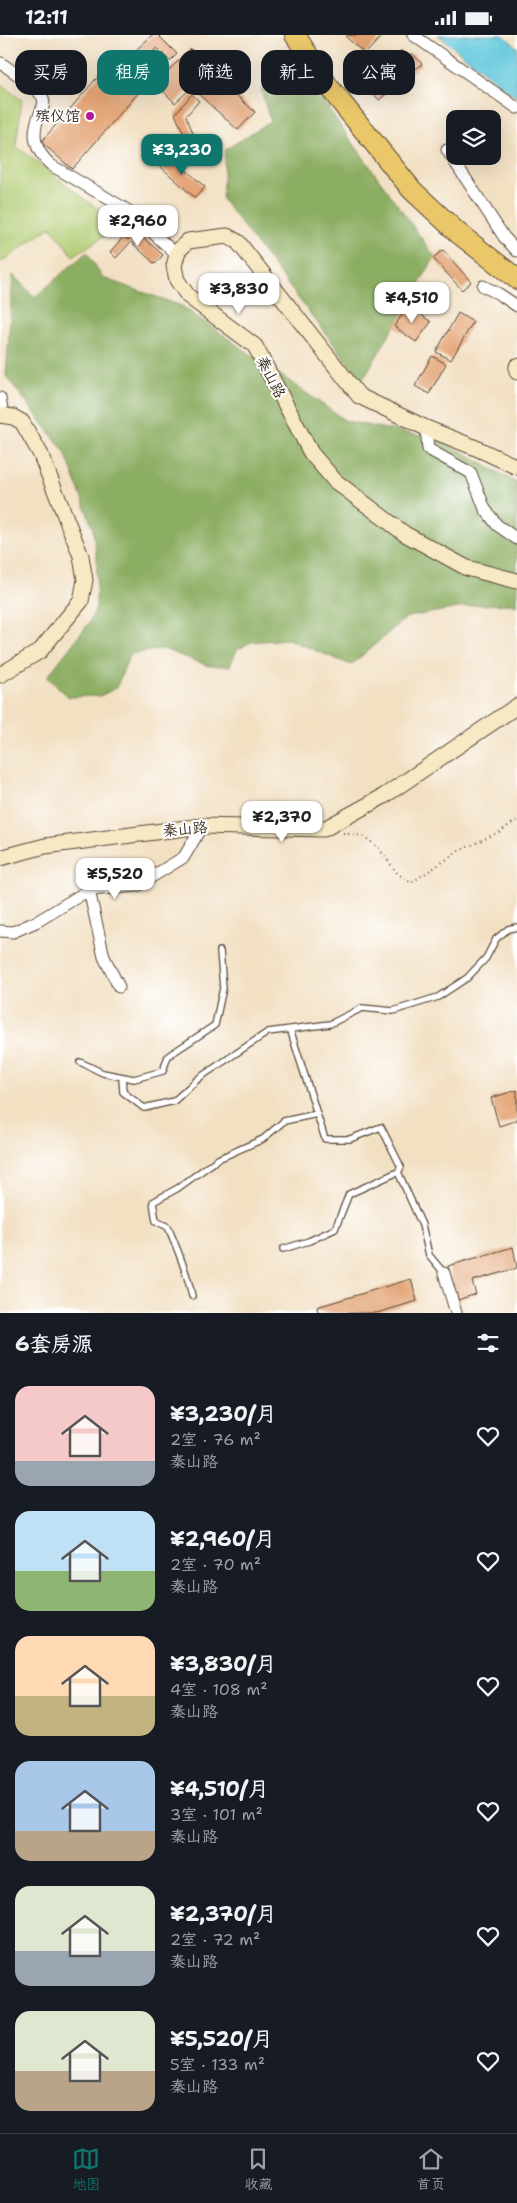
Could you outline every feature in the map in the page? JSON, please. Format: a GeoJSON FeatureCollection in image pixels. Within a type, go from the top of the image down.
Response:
{"type":"FeatureCollection","features":[{"type":"Feature","properties":{"kind":"highway"},"geometry":{"type":"LineString","coordinates":[[295,35],[328,86],[412,190],[458,233],[517,279]]}},
{"type":"Feature","properties":{"kind":"highway"},"geometry":{"type":"LineString","coordinates":[[305,35],[335,81],[419,184],[464,226],[517,268]]}},
{"type":"Feature","properties":{"kind":"main road"},"geometry":{"type":"LineString","coordinates":[[177,255],[178,251],[188,241],[227,236],[238,242],[358,396],[426,429],[476,448],[517,467]]}},
{"type":"Feature","properties":{"kind":"main road","name":"秦山路"},"geometry":{"type":"LineString","coordinates":[[177,255],[174,266],[176,280],[188,296],[255,345],[311,453],[336,481],[405,534],[467,568],[517,581]]}},
{"type":"Feature","properties":{"kind":"main road"},"geometry":{"type":"LineString","coordinates":[[517,366],[517,372]]}},
{"type":"Feature","properties":{"kind":"main road"},"geometry":{"type":"LineString","coordinates":[[0,675],[40,651],[81,601],[85,580],[81,555],[40,453],[22,422],[1,414]]}},
{"type":"Feature","properties":{"kind":"main road"},"geometry":{"type":"LineString","coordinates":[[324,829],[384,796],[517,706]]}},
{"type":"Feature","properties":{"kind":"main road","name":"秦山路"},"geometry":{"type":"LineString","coordinates":[[0,858],[45,846],[202,826],[324,829]]}},
{"type":"Feature","properties":{"kind":"street"},"geometry":{"type":"LineString","coordinates":[[413,35],[517,109]]}},
{"type":"Feature","properties":{"kind":"street"},"geometry":{"type":"LineString","coordinates":[[2,63],[38,92],[43,99],[43,107],[35,126],[34,137],[37,148],[43,158],[51,165],[128,211],[177,255]]}},
{"type":"Feature","properties":{"kind":"street"},"geometry":{"type":"LineString","coordinates":[[458,165],[504,237],[517,251]]}},
{"type":"Feature","properties":{"kind":"street"},"geometry":{"type":"LineString","coordinates":[[483,286],[499,293],[517,306]]}},
{"type":"Feature","properties":{"kind":"street"},"geometry":{"type":"LineString","coordinates":[[0,398],[1,414]]}},
{"type":"Feature","properties":{"kind":"street"},"geometry":{"type":"LineString","coordinates":[[426,429],[428,449],[471,473],[486,509],[497,525],[517,539]]}},
{"type":"Feature","properties":{"kind":"street"},"geometry":{"type":"LineString","coordinates":[[0,931],[13,932],[38,921],[89,890],[137,886],[184,857],[202,826]]}},
{"type":"Feature","properties":{"kind":"street"},"geometry":{"type":"LineString","coordinates":[[89,890],[104,957],[119,987]]}},
{"type":"Feature","properties":{"kind":"street"},"geometry":{"type":"LineString","coordinates":[[444,1273],[456,1313]]}},
{"type":"Feature","properties":{"kind":"lane"},"geometry":{"type":"LineString","coordinates":[[122,1077],[123,1092],[144,1109],[174,1101],[198,1078],[268,1032],[330,1024],[362,1008],[393,1011],[438,997],[467,978],[486,958],[496,939],[508,929],[517,927]]}},
{"type":"Feature","properties":{"kind":"lane"},"geometry":{"type":"LineString","coordinates":[[80,1062],[103,1073],[134,1079],[163,1071],[168,1056],[215,1025],[223,988],[220,951]]}},
{"type":"Feature","properties":{"kind":"lane"},"geometry":{"type":"LineString","coordinates":[[283,1249],[309,1241],[334,1229],[350,1194],[398,1173],[401,1167],[381,1127],[350,1139],[325,1139],[290,1029]]}},
{"type":"Feature","properties":{"kind":"lane"},"geometry":{"type":"LineString","coordinates":[[192,1296],[188,1275],[180,1254],[168,1227],[156,1221],[153,1202],[178,1188],[218,1159],[263,1139],[284,1121],[317,1114]]}},
{"type":"Feature","properties":{"kind":"lane"},"geometry":{"type":"LineString","coordinates":[[398,1173],[422,1225],[430,1255],[444,1273]]}},
{"type":"Feature","properties":{"kind":"path"},"geometry":{"type":"LineString","coordinates":[[324,829],[363,836],[378,847],[397,873],[411,883],[459,851],[499,832],[517,821]]}},
{"type":"Feature","properties":{"kind":"green space"},"geometry":{"type":"Polygon","coordinates":[[[0,84],[22,100],[16,146],[120,226],[73,256],[51,227],[0,263],[0,84]]]}},
{"type":"Feature","properties":{"kind":"green space"},"geometry":{"type":"Polygon","coordinates":[[[263,95],[319,95],[435,257],[362,381],[222,199],[225,150],[270,121],[263,95]]]}},
{"type":"Feature","properties":{"kind":"green space"},"geometry":{"type":"Polygon","coordinates":[[[87,252],[103,278],[182,306],[346,421],[442,440],[517,483],[517,606],[512,604],[476,605],[407,617],[351,665],[288,639],[251,642],[237,650],[230,666],[209,666],[163,649],[130,654],[116,688],[100,696],[69,697],[47,677],[89,623],[96,608],[97,561],[93,529],[65,452],[6,376],[13,275],[35,297],[87,252]]]}},
{"type":"Feature","properties":{"kind":"water"},"geometry":{"type":"Polygon","coordinates":[[[438,35],[503,35],[517,47],[517,98],[438,35]]]}},
{"type":"Feature","properties":{"kind":"building"},"geometry":{"type":"Polygon","coordinates":[[[152,35],[158,35],[177,54],[170,61],[169,50],[159,50],[157,48],[155,50],[136,50],[152,35]]]}},
{"type":"Feature","properties":{"kind":"building"},"geometry":{"type":"Polygon","coordinates":[[[348,35],[383,35],[369,50],[361,50],[346,37],[348,35]]]}},
{"type":"Feature","properties":{"kind":"building"},"geometry":{"type":"Polygon","coordinates":[[[415,56],[422,64],[415,70],[415,56]]]}},
{"type":"Feature","properties":{"kind":"building"},"geometry":{"type":"Polygon","coordinates":[[[179,60],[179,95],[183,95],[175,103],[167,95],[169,95],[169,70],[179,60]]]}},
{"type":"Feature","properties":{"kind":"building","name":"殡仪馆"},"geometry":{"type":"Polygon","coordinates":[[[97,78],[97,95],[137,95],[72,169],[41,142],[82,95],[87,95],[87,89],[97,78]]]}},
{"type":"Feature","properties":{"kind":"building"},"geometry":{"type":"Polygon","coordinates":[[[191,95],[199,101],[186,116],[196,140],[188,143],[175,114],[191,95]]]}},
{"type":"Feature","properties":{"kind":"building"},"geometry":{"type":"Polygon","coordinates":[[[199,95],[236,95],[255,112],[238,130],[199,95]]]}},
{"type":"Feature","properties":{"kind":"building"},"geometry":{"type":"Polygon","coordinates":[[[375,95],[385,95],[379,100],[375,95]]]}},
{"type":"Feature","properties":{"kind":"building"},"geometry":{"type":"Polygon","coordinates":[[[169,155],[205,187],[195,198],[159,165],[169,155]]]}},
{"type":"Feature","properties":{"kind":"building"},"geometry":{"type":"Polygon","coordinates":[[[136,231],[163,255],[155,264],[131,242],[116,258],[110,252],[124,236],[128,240],[136,231]]]}},
{"type":"Feature","properties":{"kind":"building"},"geometry":{"type":"Polygon","coordinates":[[[443,250],[471,282],[462,290],[433,258],[443,250]]]}},
{"type":"Feature","properties":{"kind":"building"},"geometry":{"type":"Polygon","coordinates":[[[409,306],[431,322],[416,342],[394,326],[409,306]]]}},
{"type":"Feature","properties":{"kind":"building"},"geometry":{"type":"Polygon","coordinates":[[[458,313],[473,322],[451,360],[436,352],[458,313]]]}},
{"type":"Feature","properties":{"kind":"building"},"geometry":{"type":"Polygon","coordinates":[[[432,356],[446,364],[429,394],[415,386],[432,356]]]}},
{"type":"Feature","properties":{"kind":"building"},"geometry":{"type":"Polygon","coordinates":[[[517,1090],[517,1120],[499,1126],[491,1098],[517,1090]]]}},
{"type":"Feature","properties":{"kind":"building"},"geometry":{"type":"Polygon","coordinates":[[[513,1247],[517,1268],[472,1281],[476,1294],[458,1300],[448,1266],[513,1247]]]}},
{"type":"Feature","properties":{"kind":"building"},"geometry":{"type":"Polygon","coordinates":[[[411,1279],[417,1301],[377,1313],[318,1313],[317,1307],[411,1279]]]}},
{"type":"Feature","properties":{"kind":"place","name":"殡仪馆"},"geometry":{"type":"Point","coordinates":[90,116]}}]}
